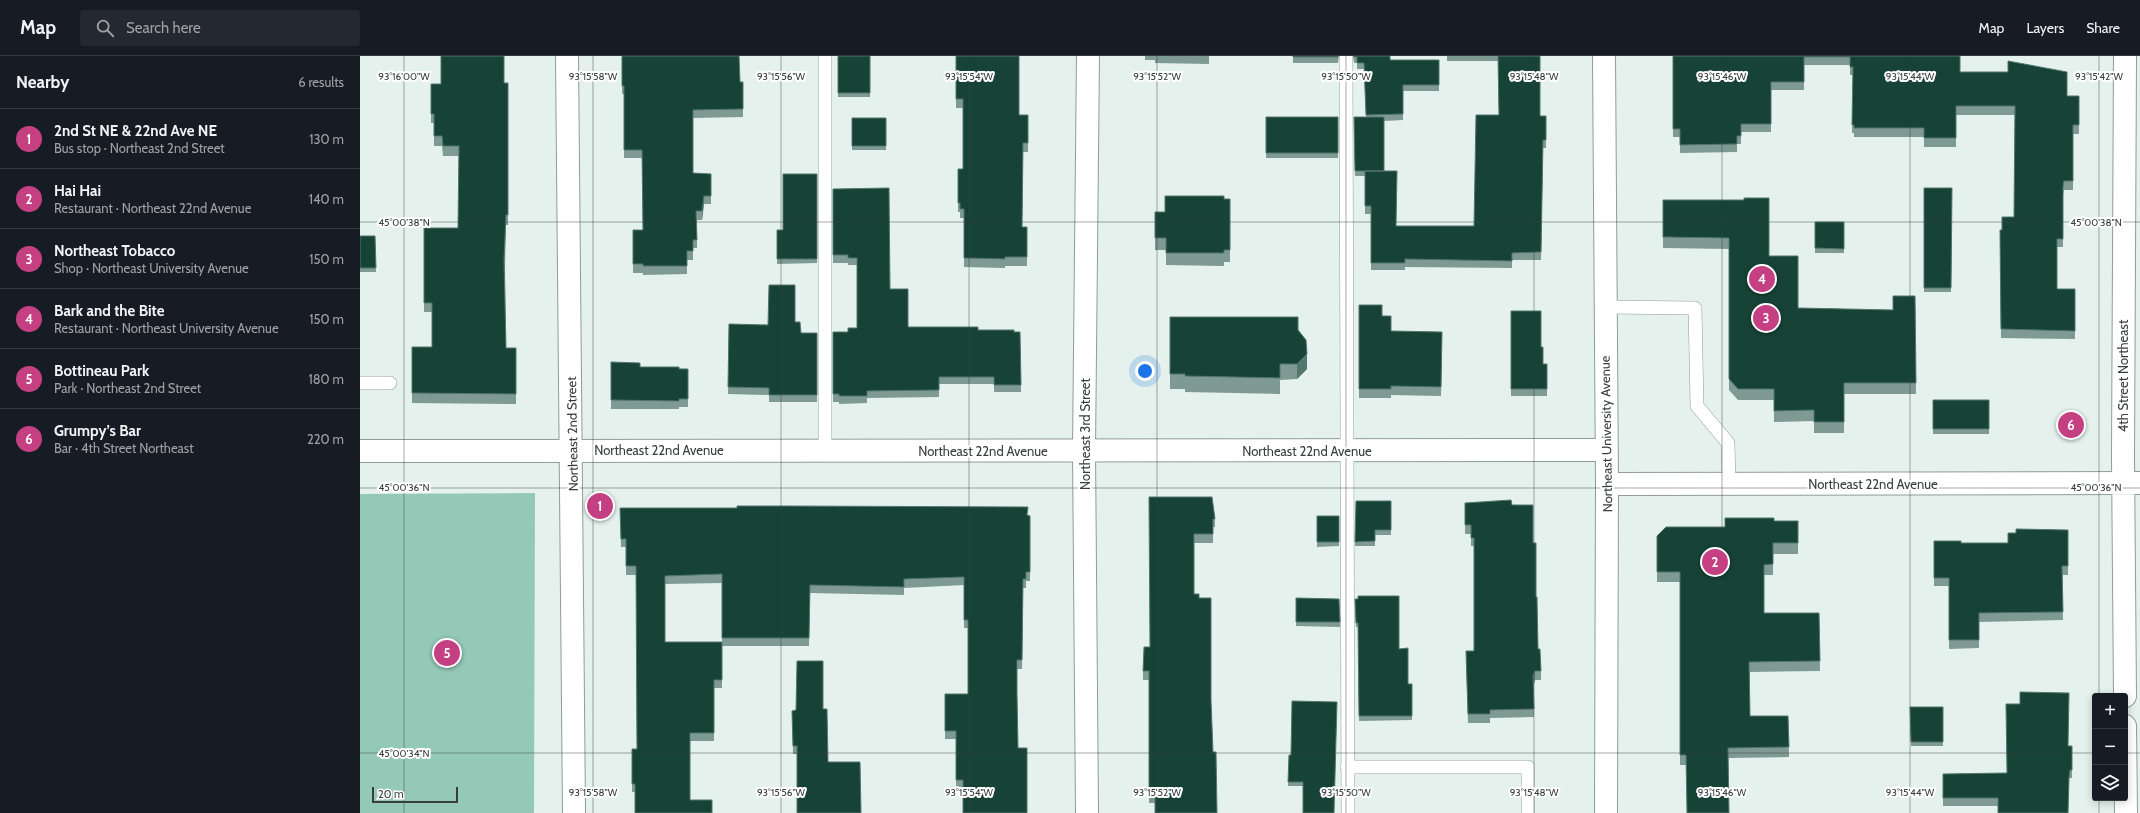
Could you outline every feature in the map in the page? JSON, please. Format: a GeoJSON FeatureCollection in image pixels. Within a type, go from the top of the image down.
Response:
{"type":"FeatureCollection","features":[{"type":"Feature","properties":{"kind":"street","name":"Northeast 2nd Street"},"geometry":{"type":"LineString","coordinates":[[567,56],[572,450],[574,813]]}},
{"type":"Feature","properties":{"kind":"street","name":"Northeast 3rd Street"},"geometry":{"type":"LineString","coordinates":[[1087,813],[1084,450],[1088,56]]}},
{"type":"Feature","properties":{"kind":"street","name":"Northeast University Avenue"},"geometry":{"type":"LineString","coordinates":[[1604,56],[1607,484],[1606,813]]}},
{"type":"Feature","properties":{"kind":"street","name":"4th Street Northeast"},"geometry":{"type":"LineString","coordinates":[[2125,56],[2132,483],[2125,693]]}},
{"type":"Feature","properties":{"kind":"street","name":"Northeast 22nd Avenue"},"geometry":{"type":"LineString","coordinates":[[360,451],[1606,450]]}},
{"type":"Feature","properties":{"kind":"street","name":"Northeast 22nd Avenue"},"geometry":{"type":"LineString","coordinates":[[1607,484],[2132,483]]}},
{"type":"Feature","properties":{"kind":"street"},"geometry":{"type":"LineString","coordinates":[[2125,729],[2126,813]]}},
{"type":"Feature","properties":{"kind":"lane"},"geometry":{"type":"LineString","coordinates":[[825,56],[825,451]]}},
{"type":"Feature","properties":{"kind":"lane"},"geometry":{"type":"LineString","coordinates":[[1346,56],[1348,813]]}},
{"type":"Feature","properties":{"kind":"lane"},"geometry":{"type":"LineString","coordinates":[[1605,307],[1695,308],[1697,406],[1728,443],[1729,484]]}},
{"type":"Feature","properties":{"kind":"lane"},"geometry":{"type":"LineString","coordinates":[[360,383],[390,383]]}},
{"type":"Feature","properties":{"kind":"lane"},"geometry":{"type":"LineString","coordinates":[[1347,767],[1528,767],[1528,813]]}},
{"type":"Feature","properties":{"kind":"green space"},"geometry":{"type":"Polygon","coordinates":[[[535,493],[534,813],[360,813],[360,494],[535,493]]]}},
{"type":"Feature","properties":{"kind":"building"},"geometry":{"type":"Polygon","coordinates":[[[441,56],[504,56],[504,83],[508,83],[508,215],[506,215],[504,260],[506,348],[516,348],[516,394],[412,393],[412,347],[432,347],[432,303],[424,303],[424,228],[458,228],[459,146],[443,146],[442,136],[434,136],[434,114],[431,114],[431,84],[441,84],[441,56]]]}},
{"type":"Feature","properties":{"kind":"building"},"geometry":{"type":"Polygon","coordinates":[[[622,56],[739,56],[740,82],[743,82],[743,109],[693,110],[693,173],[711,174],[711,196],[704,196],[702,211],[696,211],[697,240],[693,240],[693,251],[687,251],[687,266],[643,266],[643,264],[633,264],[633,230],[643,230],[642,150],[624,150],[624,86],[622,86],[622,56]]]}},
{"type":"Feature","properties":{"kind":"building"},"geometry":{"type":"Polygon","coordinates":[[[838,56],[870,56],[870,93],[838,93],[838,56]]]}},
{"type":"Feature","properties":{"kind":"building"},"geometry":{"type":"Polygon","coordinates":[[[956,56],[1019,56],[1019,115],[1028,115],[1028,143],[1023,143],[1022,227],[1027,227],[1027,257],[1005,257],[1005,259],[964,258],[964,209],[960,209],[960,203],[958,203],[958,169],[963,169],[963,99],[956,99],[956,56]]]}},
{"type":"Feature","properties":{"kind":"building"},"geometry":{"type":"Polygon","coordinates":[[[1338,56],[1338,57],[1293,57],[1338,56]]]}},
{"type":"Feature","properties":{"kind":"building"},"geometry":{"type":"Polygon","coordinates":[[[1354,56],[1390,56],[1390,60],[1439,60],[1439,85],[1403,85],[1403,114],[1366,115],[1364,63],[1357,63],[1357,57],[1354,56]]]}},
{"type":"Feature","properties":{"kind":"building"},"geometry":{"type":"Polygon","coordinates":[[[1498,56],[1540,56],[1540,116],[1546,116],[1546,140],[1543,140],[1541,252],[1512,253],[1512,261],[1405,259],[1405,263],[1371,263],[1371,206],[1365,206],[1365,171],[1397,171],[1396,226],[1474,226],[1476,115],[1499,115],[1498,56]]]}},
{"type":"Feature","properties":{"kind":"building"},"geometry":{"type":"Polygon","coordinates":[[[1673,56],[1960,56],[1960,72],[2008,72],[2008,61],[2067,72],[2067,96],[2079,96],[2079,125],[2073,125],[2073,181],[2064,181],[2063,187],[2063,239],[2057,239],[2057,289],[2075,289],[2075,331],[2001,329],[2000,230],[2002,230],[2002,217],[2014,217],[2015,106],[1956,106],[1956,138],[1924,138],[1924,128],[1854,128],[1854,125],[1852,125],[1853,67],[1850,67],[1850,57],[1804,57],[1804,82],[1771,82],[1771,124],[1741,124],[1741,136],[1737,136],[1737,144],[1680,145],[1680,129],[1673,129],[1673,56]]]}},
{"type":"Feature","properties":{"kind":"building"},"geometry":{"type":"Polygon","coordinates":[[[1266,117],[1338,117],[1338,153],[1266,153],[1266,117]]]}},
{"type":"Feature","properties":{"kind":"building"},"geometry":{"type":"Polygon","coordinates":[[[1354,117],[1384,117],[1384,171],[1355,171],[1354,117]]]}},
{"type":"Feature","properties":{"kind":"building"},"geometry":{"type":"Polygon","coordinates":[[[852,118],[886,118],[886,146],[852,146],[852,118]]]}},
{"type":"Feature","properties":{"kind":"building"},"geometry":{"type":"Polygon","coordinates":[[[783,174],[817,174],[817,259],[777,259],[777,230],[783,230],[783,174]]]}},
{"type":"Feature","properties":{"kind":"building"},"geometry":{"type":"Polygon","coordinates":[[[889,188],[890,289],[908,289],[908,327],[978,327],[978,330],[1014,330],[1014,332],[1020,332],[1021,385],[994,385],[994,377],[939,377],[939,390],[867,391],[867,396],[839,396],[839,394],[833,394],[833,332],[848,332],[848,328],[857,328],[857,258],[848,258],[848,255],[833,255],[833,189],[889,188]]]}},
{"type":"Feature","properties":{"kind":"building"},"geometry":{"type":"Polygon","coordinates":[[[1924,188],[1952,188],[1951,288],[1924,288],[1924,188]]]}},
{"type":"Feature","properties":{"kind":"building"},"geometry":{"type":"Polygon","coordinates":[[[1165,196],[1224,196],[1224,199],[1230,199],[1230,250],[1224,250],[1224,253],[1166,253],[1166,238],[1155,238],[1155,212],[1165,212],[1165,196]]]}},
{"type":"Feature","properties":{"kind":"building"},"geometry":{"type":"Polygon","coordinates":[[[1744,198],[1769,198],[1769,256],[1798,256],[1798,308],[1893,310],[1893,296],[1915,296],[1916,383],[1844,383],[1844,422],[1814,422],[1814,410],[1774,411],[1774,389],[1738,389],[1729,379],[1729,238],[1663,237],[1663,200],[1744,200],[1744,198]]]}},
{"type":"Feature","properties":{"kind":"building"},"geometry":{"type":"Polygon","coordinates":[[[1815,222],[1844,222],[1844,249],[1815,248],[1815,222]]]}},
{"type":"Feature","properties":{"kind":"building"},"geometry":{"type":"Polygon","coordinates":[[[360,236],[375,236],[376,268],[360,268],[360,236]]]}},
{"type":"Feature","properties":{"kind":"building"},"geometry":{"type":"Polygon","coordinates":[[[769,285],[795,285],[795,322],[800,322],[801,333],[817,333],[817,395],[769,395],[769,388],[728,387],[729,324],[768,325],[769,285]]]}},
{"type":"Feature","properties":{"kind":"building"},"geometry":{"type":"Polygon","coordinates":[[[1359,305],[1382,305],[1382,316],[1391,316],[1391,331],[1442,332],[1441,387],[1391,386],[1391,389],[1359,389],[1359,305]]]}},
{"type":"Feature","properties":{"kind":"building"},"geometry":{"type":"Polygon","coordinates":[[[1511,311],[1541,311],[1541,347],[1543,347],[1543,364],[1547,364],[1547,389],[1511,389],[1511,311]]]}},
{"type":"Feature","properties":{"kind":"building"},"geometry":{"type":"Polygon","coordinates":[[[1170,317],[1298,317],[1298,330],[1306,340],[1307,354],[1297,364],[1280,364],[1280,378],[1185,376],[1185,374],[1170,374],[1170,317]]]}},
{"type":"Feature","properties":{"kind":"building"},"geometry":{"type":"Polygon","coordinates":[[[611,362],[640,363],[640,367],[679,367],[679,369],[688,369],[688,399],[679,399],[679,401],[611,400],[611,362]]]}},
{"type":"Feature","properties":{"kind":"building"},"geometry":{"type":"Polygon","coordinates":[[[1933,400],[1989,400],[1989,429],[1933,429],[1933,400]]]}},
{"type":"Feature","properties":{"kind":"building"},"geometry":{"type":"Polygon","coordinates":[[[1149,497],[1212,497],[1215,519],[1213,519],[1213,534],[1194,534],[1194,594],[1199,594],[1199,598],[1211,598],[1211,700],[1213,752],[1216,752],[1217,813],[1155,813],[1155,795],[1149,795],[1149,671],[1143,671],[1144,647],[1150,647],[1149,497]]]}},
{"type":"Feature","properties":{"kind":"building"},"geometry":{"type":"Polygon","coordinates":[[[1511,500],[1512,505],[1533,505],[1533,543],[1536,543],[1538,649],[1540,649],[1541,671],[1535,671],[1533,676],[1534,709],[1490,710],[1490,714],[1468,714],[1466,651],[1474,651],[1474,538],[1471,538],[1471,525],[1465,525],[1465,503],[1511,500]]]}},
{"type":"Feature","properties":{"kind":"building"},"geometry":{"type":"Polygon","coordinates":[[[1356,501],[1391,501],[1391,530],[1375,530],[1375,541],[1355,542],[1356,501]]]}},
{"type":"Feature","properties":{"kind":"building"},"geometry":{"type":"Polygon","coordinates":[[[737,506],[1028,507],[1027,515],[1030,516],[1030,572],[1026,572],[1026,579],[1023,579],[1022,660],[1017,660],[1018,748],[1027,748],[1027,813],[963,813],[963,780],[956,780],[956,731],[945,731],[945,694],[968,694],[968,620],[964,620],[964,577],[904,579],[904,587],[810,585],[809,638],[722,638],[722,574],[665,576],[665,642],[722,642],[722,680],[714,680],[714,733],[690,733],[690,800],[712,800],[712,813],[635,813],[635,784],[632,784],[632,749],[637,749],[636,566],[626,566],[626,539],[621,539],[620,508],[737,508],[737,506]]]}},
{"type":"Feature","properties":{"kind":"building"},"geometry":{"type":"Polygon","coordinates":[[[1317,516],[1339,516],[1339,542],[1317,542],[1317,516]]]}},
{"type":"Feature","properties":{"kind":"building"},"geometry":{"type":"Polygon","coordinates":[[[1725,518],[1774,518],[1774,521],[1798,521],[1798,543],[1773,543],[1773,564],[1764,565],[1764,613],[1819,613],[1820,661],[1749,662],[1750,716],[1788,716],[1789,747],[1728,748],[1729,813],[1687,813],[1686,755],[1680,755],[1680,572],[1657,572],[1657,536],[1666,527],[1725,527],[1725,518]]]}},
{"type":"Feature","properties":{"kind":"building"},"geometry":{"type":"Polygon","coordinates":[[[2016,529],[2068,530],[2068,566],[2062,566],[2063,612],[1979,613],[1979,640],[1949,640],[1949,578],[1934,578],[1934,541],[1961,541],[1961,543],[2008,543],[2008,533],[2016,533],[2016,529]]]}},
{"type":"Feature","properties":{"kind":"building"},"geometry":{"type":"Polygon","coordinates":[[[1358,596],[1399,596],[1399,649],[1408,648],[1408,684],[1412,684],[1412,716],[1359,716],[1358,623],[1356,623],[1355,599],[1358,599],[1358,596]]]}},
{"type":"Feature","properties":{"kind":"building"},"geometry":{"type":"Polygon","coordinates":[[[1296,598],[1339,599],[1340,622],[1296,622],[1296,598]]]}},
{"type":"Feature","properties":{"kind":"building"},"geometry":{"type":"Polygon","coordinates":[[[797,661],[823,661],[823,709],[827,709],[828,762],[860,762],[861,813],[797,813],[797,746],[793,746],[792,711],[796,710],[797,661]]]}},
{"type":"Feature","properties":{"kind":"building"},"geometry":{"type":"Polygon","coordinates":[[[2020,692],[2069,693],[2068,746],[2072,746],[2072,770],[2070,770],[2069,778],[2068,813],[1998,813],[1998,798],[1943,798],[1943,774],[2007,773],[2006,704],[2020,704],[2020,692]]]}},
{"type":"Feature","properties":{"kind":"building"},"geometry":{"type":"Polygon","coordinates":[[[1292,701],[1337,702],[1334,813],[1303,813],[1303,782],[1288,782],[1289,755],[1291,755],[1292,701]]]}},
{"type":"Feature","properties":{"kind":"building"},"geometry":{"type":"Polygon","coordinates":[[[1910,707],[1943,707],[1943,742],[1911,742],[1910,707]]]}},
{"type":"Feature","properties":{"kind":"place","name":"Bark and the Bite"},"geometry":{"type":"Point","coordinates":[1762,279]}},
{"type":"Feature","properties":{"kind":"place","name":"Northeast Tobacco"},"geometry":{"type":"Point","coordinates":[1766,318]}},
{"type":"Feature","properties":{"kind":"place","name":"Grumpy’s Bar"},"geometry":{"type":"Point","coordinates":[2071,425]}},
{"type":"Feature","properties":{"kind":"place","name":"2nd St NE & 22nd Ave NE"},"geometry":{"type":"Point","coordinates":[600,506]}},
{"type":"Feature","properties":{"kind":"place","name":"Hai Hai"},"geometry":{"type":"Point","coordinates":[1715,562]}},
{"type":"Feature","properties":{"kind":"place","name":"Bottineau Park"},"geometry":{"type":"Point","coordinates":[447,653]}}]}
